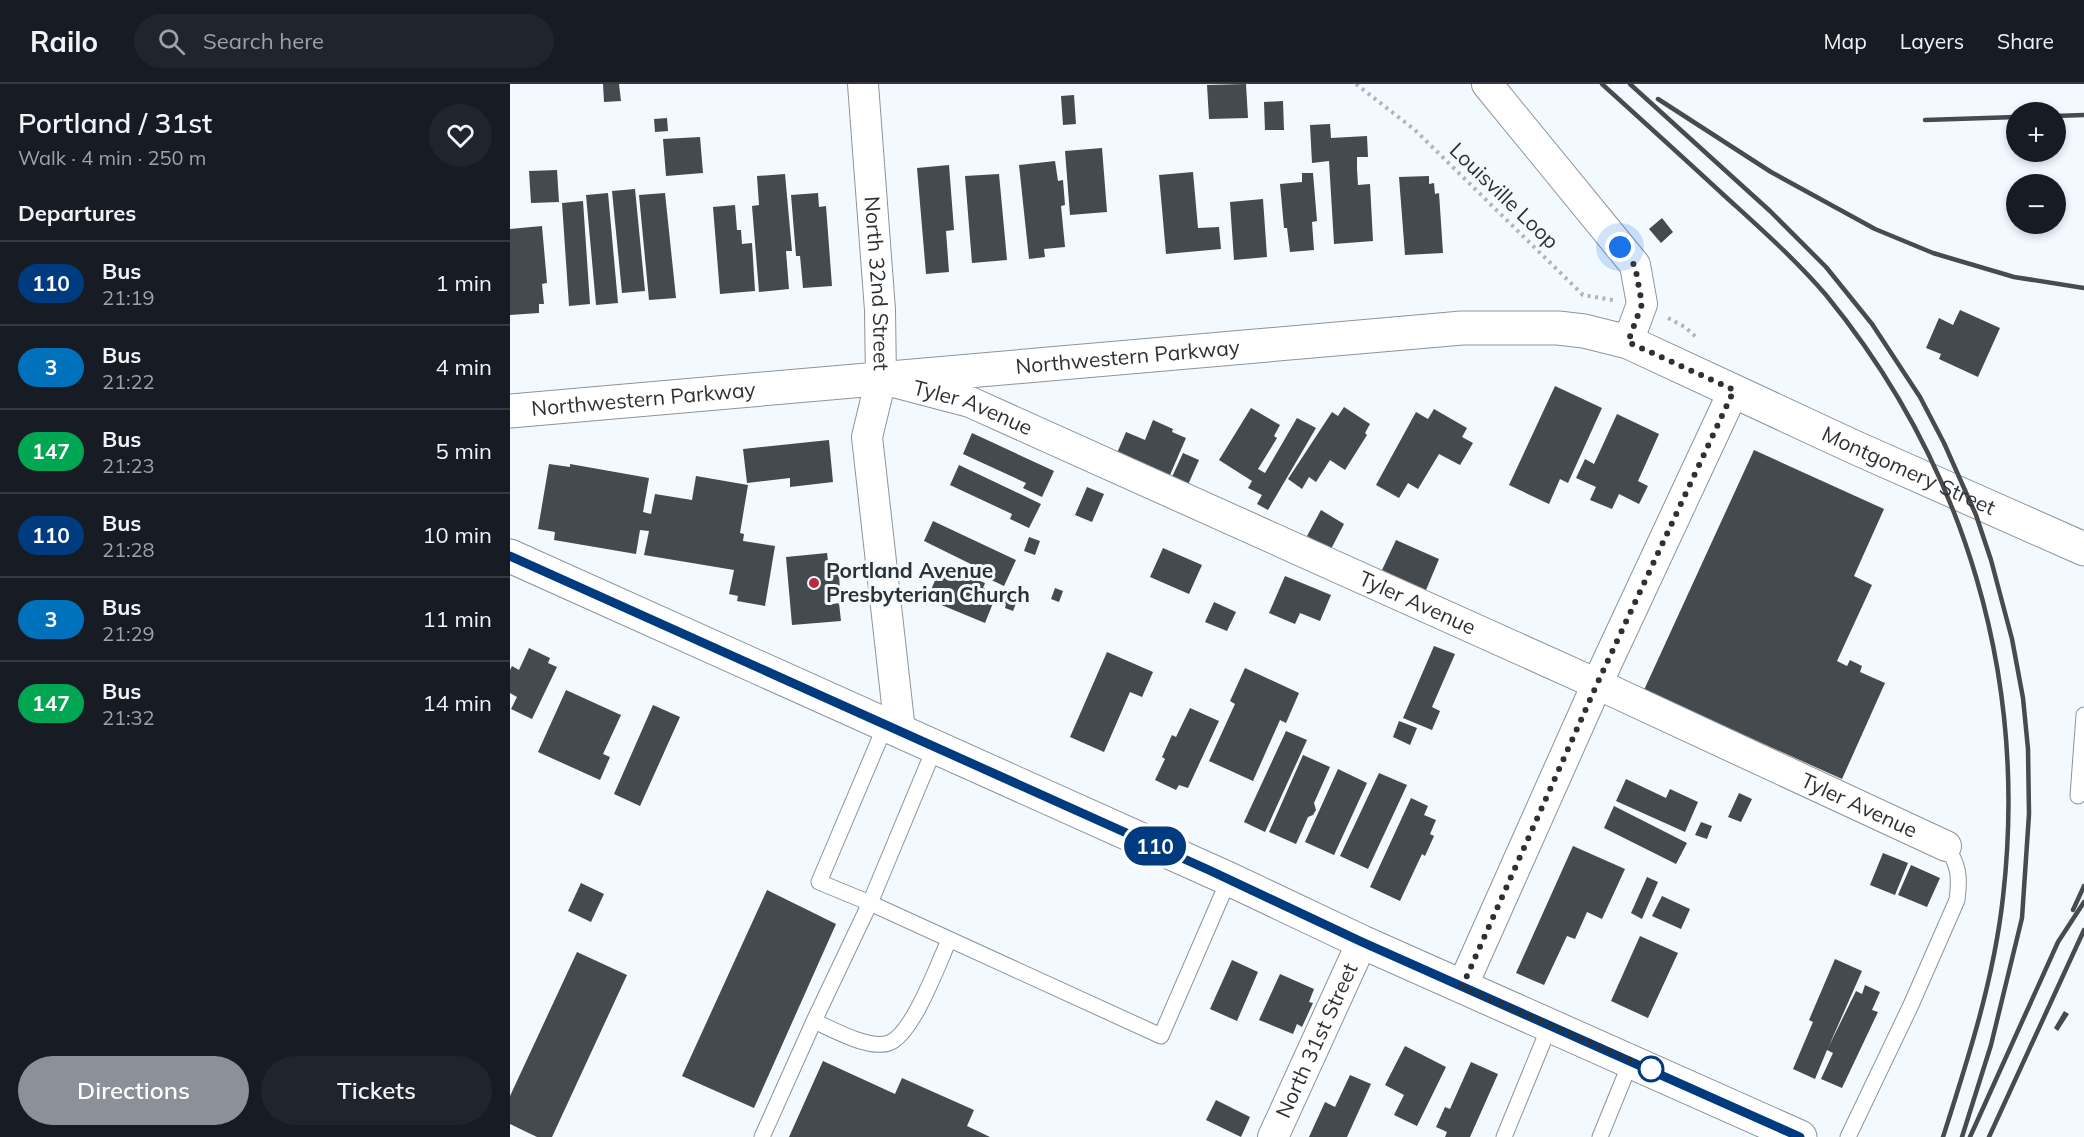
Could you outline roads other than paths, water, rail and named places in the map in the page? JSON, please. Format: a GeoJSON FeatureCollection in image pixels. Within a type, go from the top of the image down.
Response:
{"type":"FeatureCollection","features":[{"type":"Feature","properties":{"kind":"street","name":"North 32nd Street"},"geometry":{"type":"LineString","coordinates":[[863,84],[880,310],[881,379],[867,438],[893,727]]}},
{"type":"Feature","properties":{"kind":"street"},"geometry":{"type":"LineString","coordinates":[[1487,84],[1635,266],[1642,304],[1628,342]]}},
{"type":"Feature","properties":{"kind":"street","name":"Northwestern Parkway"},"geometry":{"type":"LineString","coordinates":[[510,411],[1462,328],[1558,328],[1584,331],[1628,342],[1734,390]]}},
{"type":"Feature","properties":{"kind":"street","name":"Tyler Avenue"},"geometry":{"type":"LineString","coordinates":[[881,379],[970,402],[1597,684],[1946,846]]}},
{"type":"Feature","properties":{"kind":"street"},"geometry":{"type":"LineString","coordinates":[[1462,987],[1597,684],[1734,390]]}},
{"type":"Feature","properties":{"kind":"street","name":"Montgomery Street"},"geometry":{"type":"LineString","coordinates":[[1734,390],[1854,447],[2084,549]]}},
{"type":"Feature","properties":{"kind":"street"},"geometry":{"type":"LineString","coordinates":[[510,556],[1229,879],[1362,942],[1800,1137]]}},
{"type":"Feature","properties":{"kind":"street","name":"North 31st Street"},"geometry":{"type":"LineString","coordinates":[[1273,1137],[1362,942]]}},
{"type":"Feature","properties":{"kind":"lane"},"geometry":{"type":"LineString","coordinates":[[2078,796],[2084,715]]}},
{"type":"Feature","properties":{"kind":"lane"},"geometry":{"type":"LineString","coordinates":[[893,727],[819,882],[1161,1036],[1229,879]]}},
{"type":"Feature","properties":{"kind":"lane"},"geometry":{"type":"LineString","coordinates":[[762,1137],[870,903],[936,747]]}},
{"type":"Feature","properties":{"kind":"lane"},"geometry":{"type":"LineString","coordinates":[[1848,1137],[1911,1005],[1957,900],[1960,882],[1955,860],[1946,846]]}},
{"type":"Feature","properties":{"kind":"lane"},"geometry":{"type":"LineString","coordinates":[[814,1021],[867,1043],[888,1043],[902,1034],[914,1017],[949,940]]}},
{"type":"Feature","properties":{"kind":"lane"},"geometry":{"type":"LineString","coordinates":[[1504,1137],[1550,1025]]}},
{"type":"Feature","properties":{"kind":"lane"},"geometry":{"type":"LineString","coordinates":[[1600,1137],[1631,1061]]}},
{"type":"Feature","properties":{"kind":"railway"},"geometry":{"type":"LineString","coordinates":[[1602,84],[1765,233],[1803,269],[1826,295],[1875,361],[1916,430],[1950,503],[1976,578],[1995,655],[2006,735],[2008,815],[2003,897],[1987,988],[1943,1137]]}},
{"type":"Feature","properties":{"kind":"railway"},"geometry":{"type":"LineString","coordinates":[[1630,84],[1770,211],[1826,267],[1872,324],[1920,397],[1944,443],[1976,515],[1991,560],[2012,639],[2023,698],[2028,749],[2029,814],[2022,918],[1991,1045],[1962,1137]]}},
{"type":"Feature","properties":{"kind":"railway"},"geometry":{"type":"LineString","coordinates":[[1658,99],[1771,172],[1875,229],[1933,253],[2014,277],[2084,288]]}},
{"type":"Feature","properties":{"kind":"railway"},"geometry":{"type":"LineString","coordinates":[[2066,116],[2084,115]]}},
{"type":"Feature","properties":{"kind":"railway"},"geometry":{"type":"LineString","coordinates":[[1925,120],[2006,117]]}},
{"type":"Feature","properties":{"kind":"railway"},"geometry":{"type":"LineString","coordinates":[[2073,910],[2084,886]]}},
{"type":"Feature","properties":{"kind":"railway"},"geometry":{"type":"LineString","coordinates":[[1970,1137],[2058,942],[2084,902]]}},
{"type":"Feature","properties":{"kind":"railway"},"geometry":{"type":"LineString","coordinates":[[1989,1137],[2084,930]]}},
{"type":"Feature","properties":{"kind":"place","name":"Portland Avenue Presbyterian Church"},"geometry":{"type":"Point","coordinates":[814,583]}}]}
